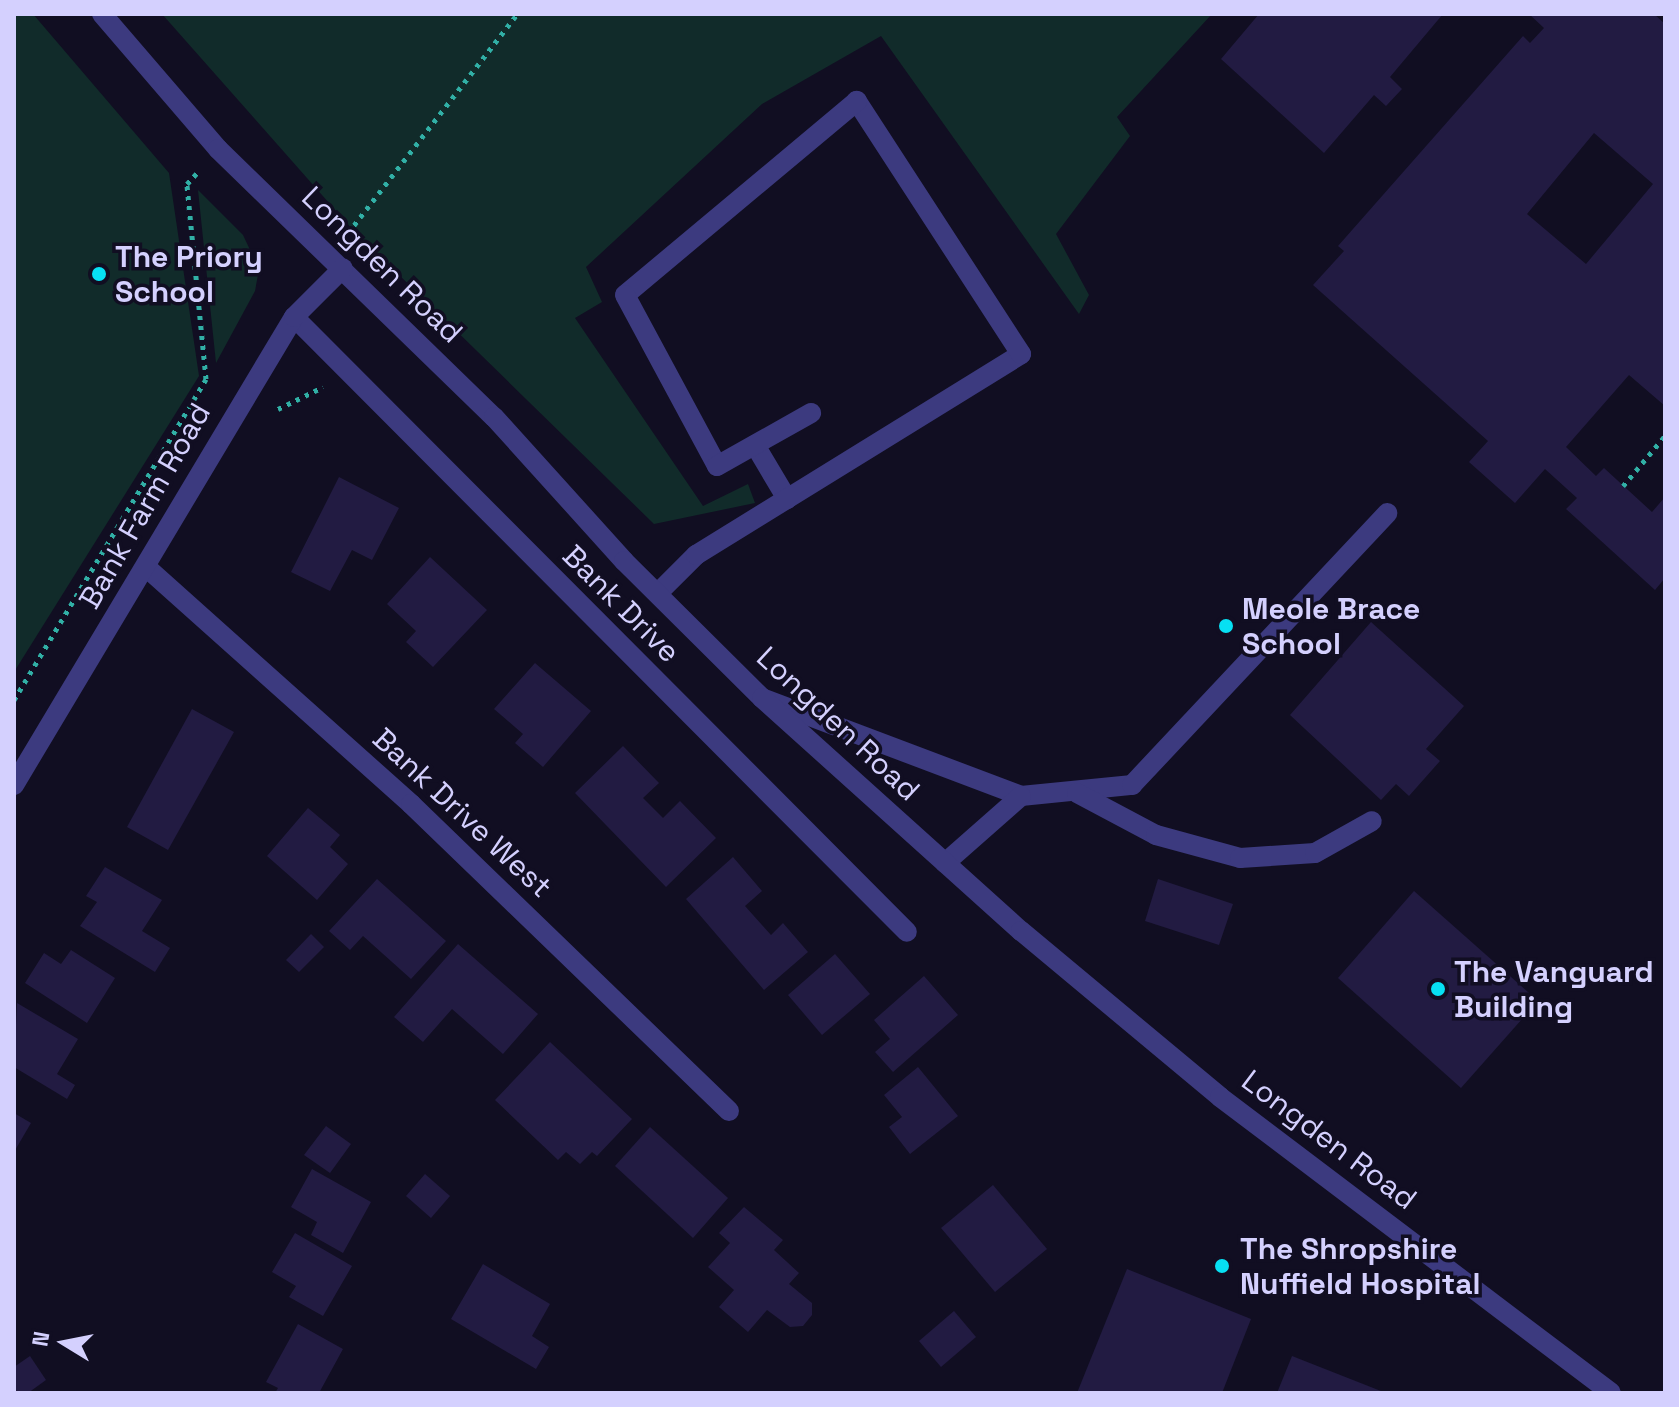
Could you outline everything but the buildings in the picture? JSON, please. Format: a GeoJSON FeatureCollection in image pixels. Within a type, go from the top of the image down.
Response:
{"type":"FeatureCollection","features":[{"type":"Feature","properties":{"kind":"street","name":"Longden Road"},"geometry":{"type":"LineString","coordinates":[[102,14],[218,149],[494,417],[658,593],[762,698],[945,863],[1220,1097],[1611,1393]]}},
{"type":"Feature","properties":{"kind":"street"},"geometry":{"type":"LineString","coordinates":[[658,593],[696,555],[1021,354],[857,101],[625,295],[717,466],[811,413]]}},
{"type":"Feature","properties":{"kind":"street","name":"Bank Farm Road"},"geometry":{"type":"LineString","coordinates":[[14,785],[146,567],[205,458],[294,317],[343,268]]}},
{"type":"Feature","properties":{"kind":"street","name":"Bank Drive"},"geometry":{"type":"LineString","coordinates":[[294,317],[907,932]]}},
{"type":"Feature","properties":{"kind":"street"},"geometry":{"type":"LineString","coordinates":[[755,445],[787,499]]}},
{"type":"Feature","properties":{"kind":"street"},"geometry":{"type":"LineString","coordinates":[[762,698],[1021,796],[1077,793],[1132,785],[1387,513]]}},
{"type":"Feature","properties":{"kind":"street","name":"Bank Drive West"},"geometry":{"type":"LineString","coordinates":[[146,567],[411,804],[729,1111]]}},
{"type":"Feature","properties":{"kind":"street"},"geometry":{"type":"LineString","coordinates":[[1077,793],[1156,835],[1240,858],[1315,853],[1372,821]]}},
{"type":"Feature","properties":{"kind":"street"},"geometry":{"type":"LineString","coordinates":[[945,863],[1021,796]]}},
{"type":"Feature","properties":{"kind":"path"},"geometry":{"type":"LineString","coordinates":[[327,253],[352,229],[517,14]]}},
{"type":"Feature","properties":{"kind":"path"},"geometry":{"type":"LineString","coordinates":[[14,700],[206,379],[187,184],[200,169]]}},
{"type":"Feature","properties":{"kind":"path"},"geometry":{"type":"LineString","coordinates":[[274,412],[335,382]]}},
{"type":"Feature","properties":{"kind":"path"},"geometry":{"type":"LineString","coordinates":[[1623,486],[1665,436]]}},
{"type":"Feature","properties":{"kind":"green space","name":"The Priory School"},"geometry":{"type":"Polygon","coordinates":[[[14,14],[33,14],[169,173],[199,376],[14,672],[14,14]]]}},
{"type":"Feature","properties":{"kind":"green space"},"geometry":{"type":"Polygon","coordinates":[[[162,14],[1212,14],[1117,117],[1130,136],[1056,234],[1089,295],[1079,314],[881,36],[762,104],[586,267],[602,302],[575,318],[703,506],[748,484],[755,503],[654,524],[352,229],[162,14]]]}},
{"type":"Feature","properties":{"kind":"green space"},"geometry":{"type":"Polygon","coordinates":[[[198,190],[243,235],[259,269],[255,291],[216,363],[198,190]]]}},
{"type":"Feature","properties":{"kind":"place","name":"The Priory School"},"geometry":{"type":"Point","coordinates":[99,274]}},
{"type":"Feature","properties":{"kind":"place","name":"Meole Brace School"},"geometry":{"type":"Point","coordinates":[1226,626]}},
{"type":"Feature","properties":{"kind":"place","name":"The Vanguard Building"},"geometry":{"type":"Point","coordinates":[1438,989]}},
{"type":"Feature","properties":{"kind":"place","name":"The Shropshire Nuffield Hospital"},"geometry":{"type":"Point","coordinates":[1222,1266]}}]}
